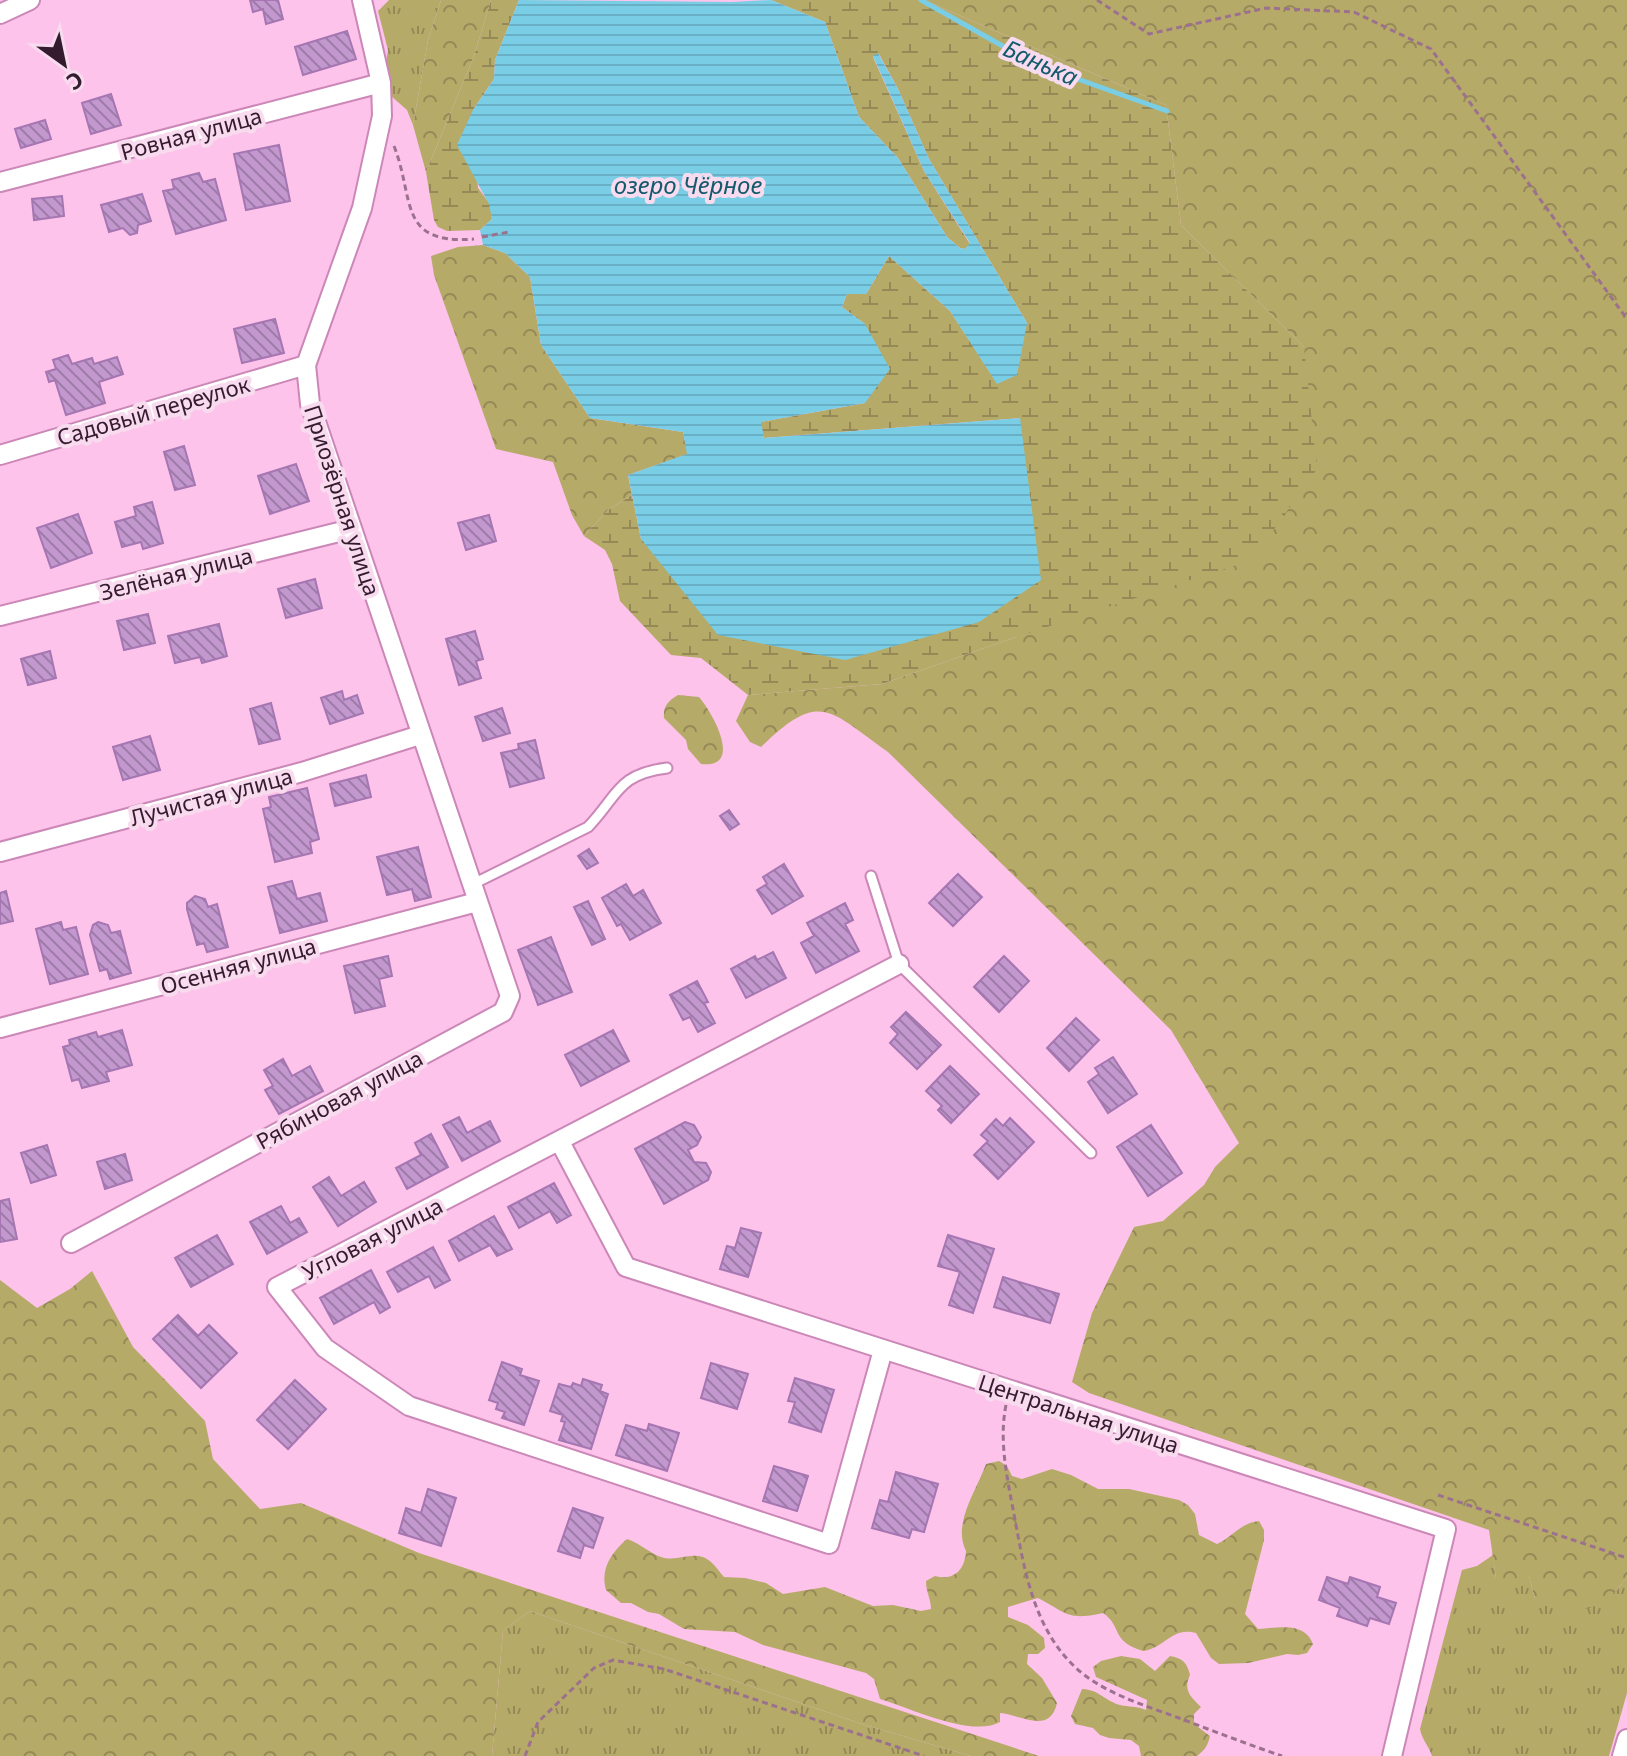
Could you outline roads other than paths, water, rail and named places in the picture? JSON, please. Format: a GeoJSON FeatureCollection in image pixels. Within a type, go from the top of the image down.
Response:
{"type":"FeatureCollection","features":[{"type":"Feature","properties":{"kind":"street"},"geometry":{"type":"LineString","coordinates":[[0,14],[30,0]]}},
{"type":"Feature","properties":{"kind":"street","name":"Приозёрная улица"},"geometry":{"type":"LineString","coordinates":[[362,0],[381,83],[382,116],[362,208],[306,365],[310,404],[474,893]]}},
{"type":"Feature","properties":{"kind":"street","name":"Ровная улица"},"geometry":{"type":"LineString","coordinates":[[0,182],[381,83]]}},
{"type":"Feature","properties":{"kind":"street","name":"Садовый переулок"},"geometry":{"type":"LineString","coordinates":[[0,455],[306,365]]}},
{"type":"Feature","properties":{"kind":"street","name":"Зелёная улица"},"geometry":{"type":"LineString","coordinates":[[0,616],[351,529]]}},
{"type":"Feature","properties":{"kind":"street","name":"Лучистая улица"},"geometry":{"type":"LineString","coordinates":[[0,852],[302,772],[420,735]]}},
{"type":"Feature","properties":{"kind":"street","name":"Осенняя улица"},"geometry":{"type":"LineString","coordinates":[[0,1028],[474,893]]}},
{"type":"Feature","properties":{"kind":"street","name":"Рябиновая улица"},"geometry":{"type":"LineString","coordinates":[[71,1243],[503,1012],[510,996],[474,893]]}},
{"type":"Feature","properties":{"kind":"street","name":"Угловая улица"},"geometry":{"type":"LineString","coordinates":[[883,1350],[829,1544],[409,1406],[325,1348],[277,1287],[899,964]]}},
{"type":"Feature","properties":{"kind":"street","name":"Центральная улица"},"geometry":{"type":"LineString","coordinates":[[560,1142],[626,1267],[1446,1529],[1392,1756]]}},
{"type":"Feature","properties":{"kind":"street"},"geometry":{"type":"LineString","coordinates":[[1622,1756],[1627,1739]]}},
{"type":"Feature","properties":{"kind":"lane"},"geometry":{"type":"LineString","coordinates":[[474,893],[588,827],[601,814],[612,795],[629,779],[644,771],[667,768]]}},
{"type":"Feature","properties":{"kind":"lane"},"geometry":{"type":"LineString","coordinates":[[871,876],[899,964],[1091,1153]]}},
{"type":"Feature","properties":{"kind":"water","name":"озеро Чёрное"},"geometry":{"type":"Polygon","coordinates":[[[519,0],[771,0],[825,22],[859,117],[898,158],[947,237],[965,249],[970,243],[924,171],[873,56],[878,53],[898,89],[929,159],[1027,323],[1017,375],[997,384],[950,311],[889,256],[866,294],[847,294],[842,307],[865,324],[890,369],[865,403],[761,422],[764,438],[1020,418],[1041,580],[979,622],[845,660],[718,635],[641,539],[628,475],[687,454],[683,432],[590,418],[541,345],[530,277],[505,253],[483,245],[480,230],[492,219],[489,204],[457,145],[473,110],[494,79],[495,60],[519,0]]]}},
{"type":"Feature","properties":{"kind":"waterway","name":"Банька"},"geometry":{"type":"LineString","coordinates":[[921,0],[1033,63],[1167,111]]}}]}
